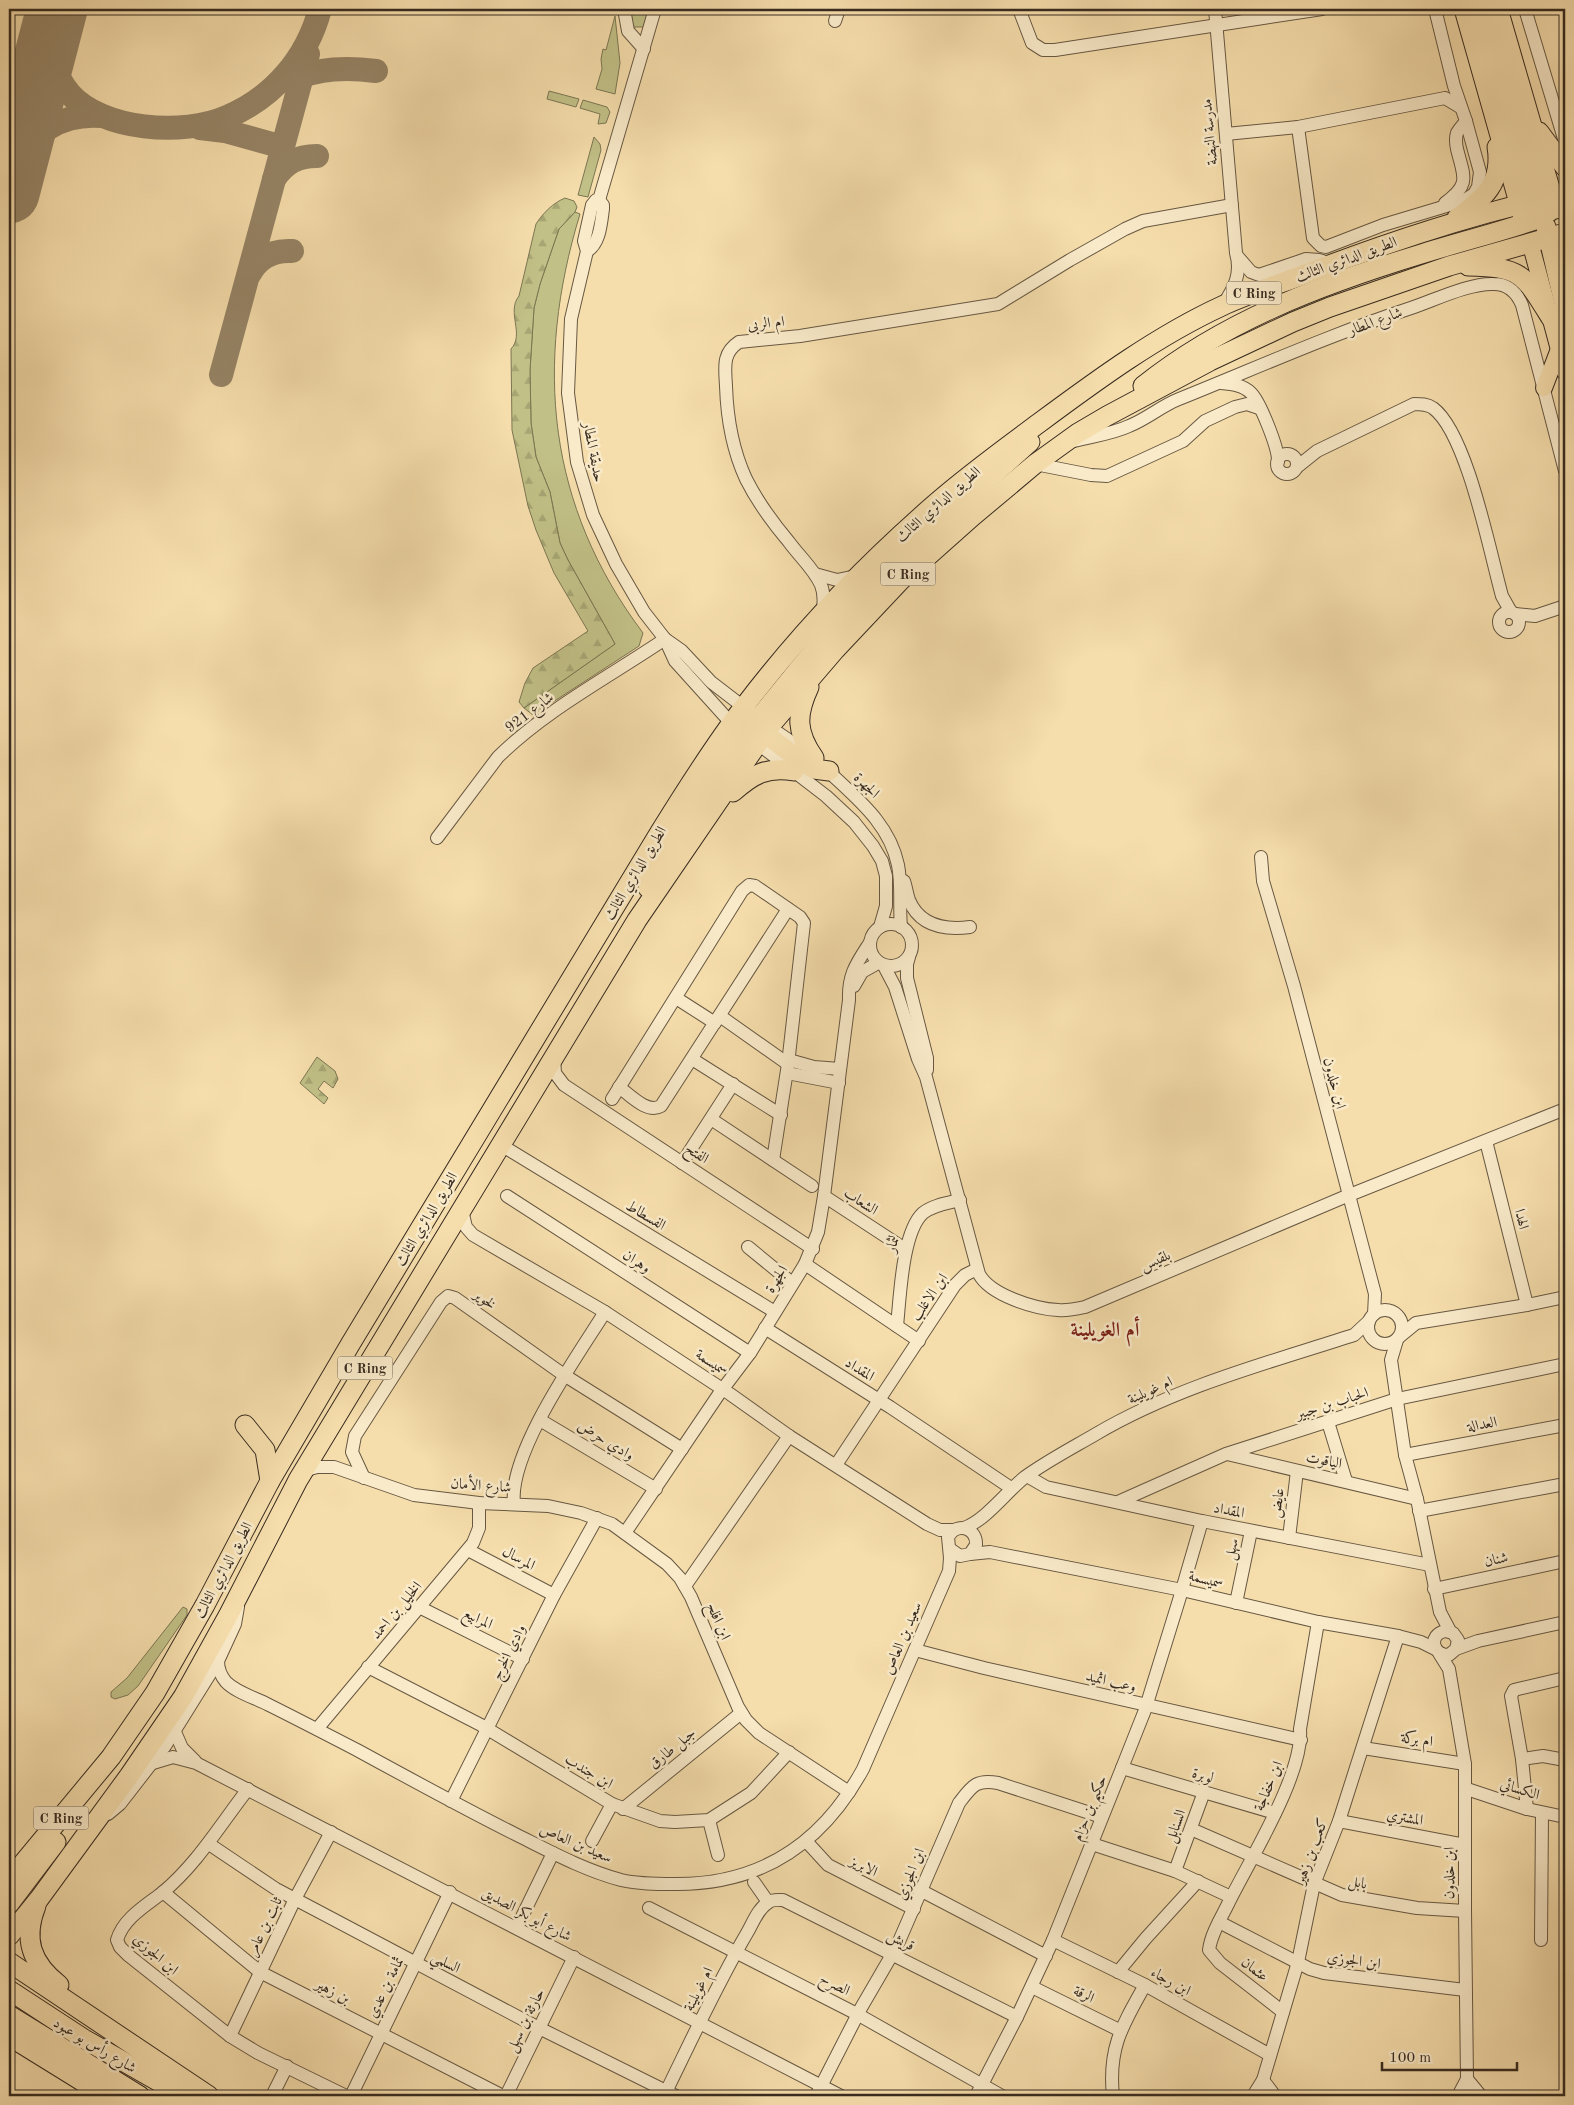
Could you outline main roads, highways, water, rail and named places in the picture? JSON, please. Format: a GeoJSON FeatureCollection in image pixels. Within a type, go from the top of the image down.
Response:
{"type":"FeatureCollection","features":[{"type":"Feature","properties":{"kind":"highway"},"geometry":{"type":"LineString","coordinates":[[1449,223],[1486,195],[1496,174],[1498,153],[1491,101],[1464,9]]}},
{"type":"Feature","properties":{"kind":"highway"},"geometry":{"type":"LineString","coordinates":[[1480,9],[1548,214]]}},
{"type":"Feature","properties":{"kind":"highway"},"geometry":{"type":"LineString","coordinates":[[1498,9],[1528,116],[1548,214],[1558,312]]}},
{"type":"Feature","properties":{"kind":"highway"},"geometry":{"type":"LineString","coordinates":[[1507,42],[1511,9]]}},
{"type":"Feature","properties":{"kind":"highway"},"geometry":{"type":"LineString","coordinates":[[1491,101],[1548,214]]}},
{"type":"Feature","properties":{"kind":"highway"},"geometry":{"type":"LineString","coordinates":[[1528,116],[1565,167]]}},
{"type":"Feature","properties":{"kind":"highway"},"geometry":{"type":"LineString","coordinates":[[1107,416],[1182,356],[1257,315],[1322,288],[1548,214]]}},
{"type":"Feature","properties":{"kind":"highway","name":"الطريق الدائري الثالث"},"geometry":{"type":"LineString","coordinates":[[9,1936],[39,1899],[135,1768],[183,1697],[303,1471],[637,920],[716,805],[752,726],[822,615],[859,575],[950,491],[1074,396],[1150,345],[1223,305],[1449,223],[1548,214]]}},
{"type":"Feature","properties":{"kind":"highway","name":"الطريق الدائري الثالث"},"geometry":{"type":"LineString","coordinates":[[9,1880],[94,1780],[155,1693],[218,1583],[270,1481],[384,1287],[656,840],[752,726],[817,670],[918,565],[1035,464],[1065,443],[1107,416],[1210,361],[1293,322],[1449,266],[1530,242],[1548,214]]}},
{"type":"Feature","properties":{"kind":"highway"},"geometry":{"type":"LineString","coordinates":[[1449,266],[1494,266],[1512,270],[1558,312]]}},
{"type":"Feature","properties":{"kind":"highway"},"geometry":{"type":"LineString","coordinates":[[637,920],[656,871],[674,837],[752,726],[832,628],[879,577],[949,513],[1010,461],[1074,396]]}},
{"type":"Feature","properties":{"kind":"highway"},"geometry":{"type":"LineString","coordinates":[[814,758],[802,738],[799,718],[803,700],[817,670]]}},
{"type":"Feature","properties":{"kind":"highway"},"geometry":{"type":"LineString","coordinates":[[752,726],[805,764],[814,769],[829,771]]}},
{"type":"Feature","properties":{"kind":"highway"},"geometry":{"type":"LineString","coordinates":[[716,805],[749,777],[758,773],[776,769],[794,771]]}},
{"type":"Feature","properties":{"kind":"highway"},"geometry":{"type":"LineString","coordinates":[[245,1425],[265,1450],[270,1481]]}},
{"type":"Feature","properties":{"kind":"highway"},"geometry":{"type":"LineString","coordinates":[[9,1904],[74,1819],[94,1780]]}},
{"type":"Feature","properties":{"kind":"highway"},"geometry":{"type":"LineString","coordinates":[[9,1869],[29,1856]]}},
{"type":"Feature","properties":{"kind":"highway"},"geometry":{"type":"LineString","coordinates":[[39,1899],[31,1920],[29,1934],[31,1948],[41,1968],[52,1979],[129,2038],[160,2065]]}},
{"type":"Feature","properties":{"kind":"highway"},"geometry":{"type":"LineString","coordinates":[[9,1962],[160,2065],[209,2096]]}},
{"type":"Feature","properties":{"kind":"highway","name":"شارع رأس بو عبود"},"geometry":{"type":"LineString","coordinates":[[14,1994],[84,2039],[184,2096]]}},
{"type":"Feature","properties":{"kind":"highway","name":"شارع رأس بو عبود"},"geometry":{"type":"LineString","coordinates":[[9,2015],[140,2096]]}},
{"type":"Feature","properties":{"kind":"highway"},"geometry":{"type":"LineString","coordinates":[[13,2039],[106,2096]]}},
{"type":"Feature","properties":{"kind":"main road"},"geometry":{"type":"LineString","coordinates":[[1530,242],[1558,312],[1559,349],[1565,372]]}},
{"type":"Feature","properties":{"kind":"main road"},"geometry":{"type":"LineString","coordinates":[[1544,388],[1559,349]]}},
{"type":"Feature","properties":{"kind":"district","name":"أم الغويلينة"},"geometry":{"type":"Point","coordinates":[1105,1329]}}]}
